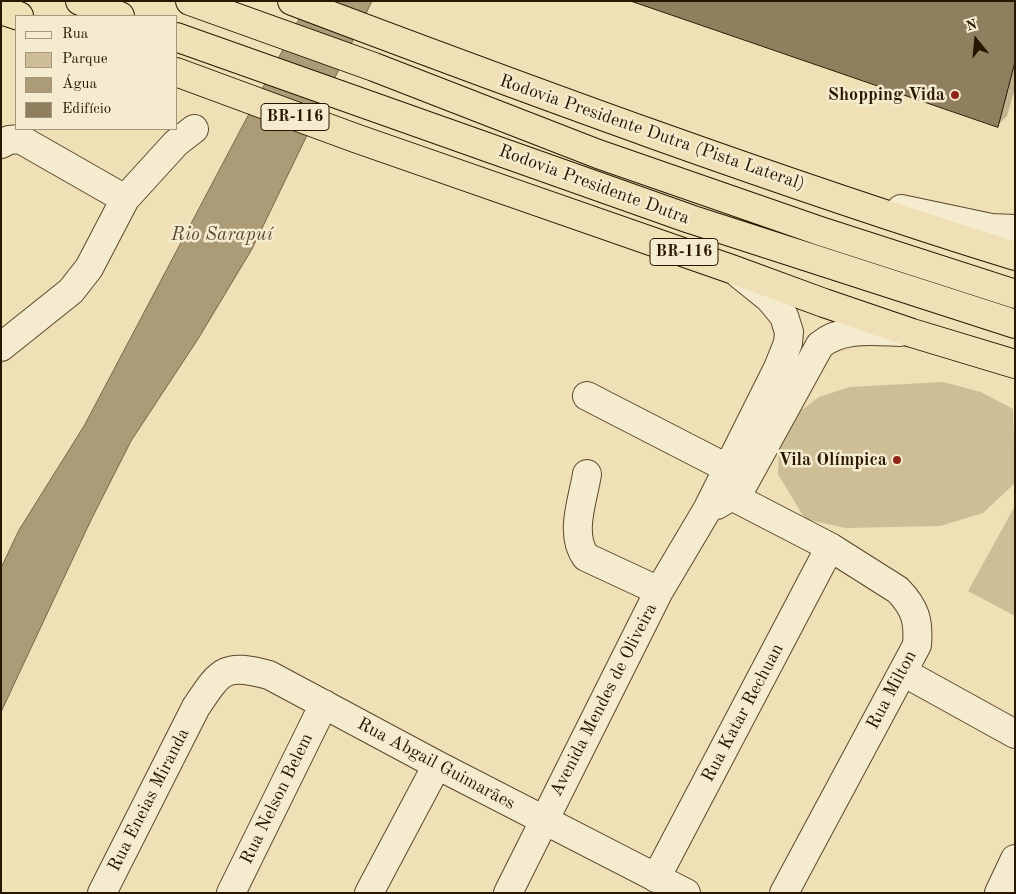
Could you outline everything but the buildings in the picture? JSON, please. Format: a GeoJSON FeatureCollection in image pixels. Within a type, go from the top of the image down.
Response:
{"type":"FeatureCollection","features":[{"type":"Feature","properties":{"kind":"highway"},"geometry":{"type":"LineString","coordinates":[[80,1],[117,15]]}},
{"type":"Feature","properties":{"kind":"highway","name":"Rodovia Presidente Dutra"},"geometry":{"type":"LineString","coordinates":[[190,1],[374,67],[598,154],[820,231],[1015,294]]}},
{"type":"Feature","properties":{"kind":"highway","name":"Rodovia Presidente Dutra (Pista Lateral)"},"geometry":{"type":"LineString","coordinates":[[292,1],[715,158],[1015,256]]}},
{"type":"Feature","properties":{"kind":"highway"},"geometry":{"type":"LineString","coordinates":[[1,10],[16,15]]}},
{"type":"Feature","properties":{"kind":"highway","name":"Rodovia Presidente Dutra"},"geometry":{"type":"LineString","coordinates":[[178,38],[690,219],[1015,324]]}},
{"type":"Feature","properties":{"kind":"highway","name":"BR-116"},"geometry":{"type":"LineString","coordinates":[[178,73],[354,138],[912,333],[1015,364]]}},
{"type":"Feature","properties":{"kind":"street"},"geometry":{"type":"LineString","coordinates":[[1,347],[71,291],[89,268],[125,198],[176,143],[194,128]]}},
{"type":"Feature","properties":{"kind":"street"},"geometry":{"type":"LineString","coordinates":[[11,142],[125,198]]}},
{"type":"Feature","properties":{"kind":"street"},"geometry":{"type":"LineString","coordinates":[[825,193],[991,228],[1015,229]]}},
{"type":"Feature","properties":{"kind":"street","name":"Avenida Mendes de Oliveira"},"geometry":{"type":"LineString","coordinates":[[508,893],[659,591],[721,491],[788,343],[789,332],[784,316],[775,304],[734,270]]}},
{"type":"Feature","properties":{"kind":"street","name":"Avenida Mendes de Oliveira"},"geometry":{"type":"LineString","coordinates":[[721,491],[749,476],[820,345],[830,337],[856,331],[912,333]]}},
{"type":"Feature","properties":{"kind":"street","name":"Rua Milton"},"geometry":{"type":"LineString","coordinates":[[587,396],[721,491],[830,547],[898,590],[907,600],[919,625],[917,645],[784,893]]}},
{"type":"Feature","properties":{"kind":"street"},"geometry":{"type":"LineString","coordinates":[[588,474],[577,537],[580,549],[586,558],[659,591]]}},
{"type":"Feature","properties":{"kind":"street","name":"Rua Katar Rechuan"},"geometry":{"type":"LineString","coordinates":[[673,888],[830,547]]}},
{"type":"Feature","properties":{"kind":"street","name":"Rua Abgail Guimarães"},"geometry":{"type":"LineString","coordinates":[[196,707],[214,681],[227,670],[244,668],[269,675],[436,765],[673,888]]}},
{"type":"Feature","properties":{"kind":"street"},"geometry":{"type":"LineString","coordinates":[[902,672],[1015,734]]}},
{"type":"Feature","properties":{"kind":"street","name":"Rua Nelson Belem"},"geometry":{"type":"LineString","coordinates":[[230,893],[324,704]]}},
{"type":"Feature","properties":{"kind":"street","name":"Rua Eneias Miranda"},"geometry":{"type":"LineString","coordinates":[[102,893],[196,707]]}},
{"type":"Feature","properties":{"kind":"street"},"geometry":{"type":"LineString","coordinates":[[369,893],[436,765]]}},
{"type":"Feature","properties":{"kind":"street"},"geometry":{"type":"LineString","coordinates":[[999,893],[1015,859]]}},
{"type":"Feature","properties":{"kind":"green space","name":"Vila Olímpica"},"geometry":{"type":"Polygon","coordinates":[[[943,382],[981,392],[1013,409],[1015,483],[983,513],[940,526],[845,528],[805,519],[778,474],[779,446],[788,420],[819,397],[850,387],[943,382]]]}},
{"type":"Feature","properties":{"kind":"green space"},"geometry":{"type":"Polygon","coordinates":[[[1015,506],[1015,616],[968,591],[1015,506]]]}},
{"type":"Feature","properties":{"kind":"water","name":"Rio Sarapuí"},"geometry":{"type":"Polygon","coordinates":[[[309,1],[372,1],[252,249],[198,339],[131,441],[91,520],[1,712],[1,568],[19,530],[84,426],[309,1]]]}},
{"type":"Feature","properties":{"kind":"place","name":"Shopping Vida"},"geometry":{"type":"Point","coordinates":[955,95]}},
{"type":"Feature","properties":{"kind":"place","name":"Vila Olímpica"},"geometry":{"type":"Point","coordinates":[897,460]}}]}
